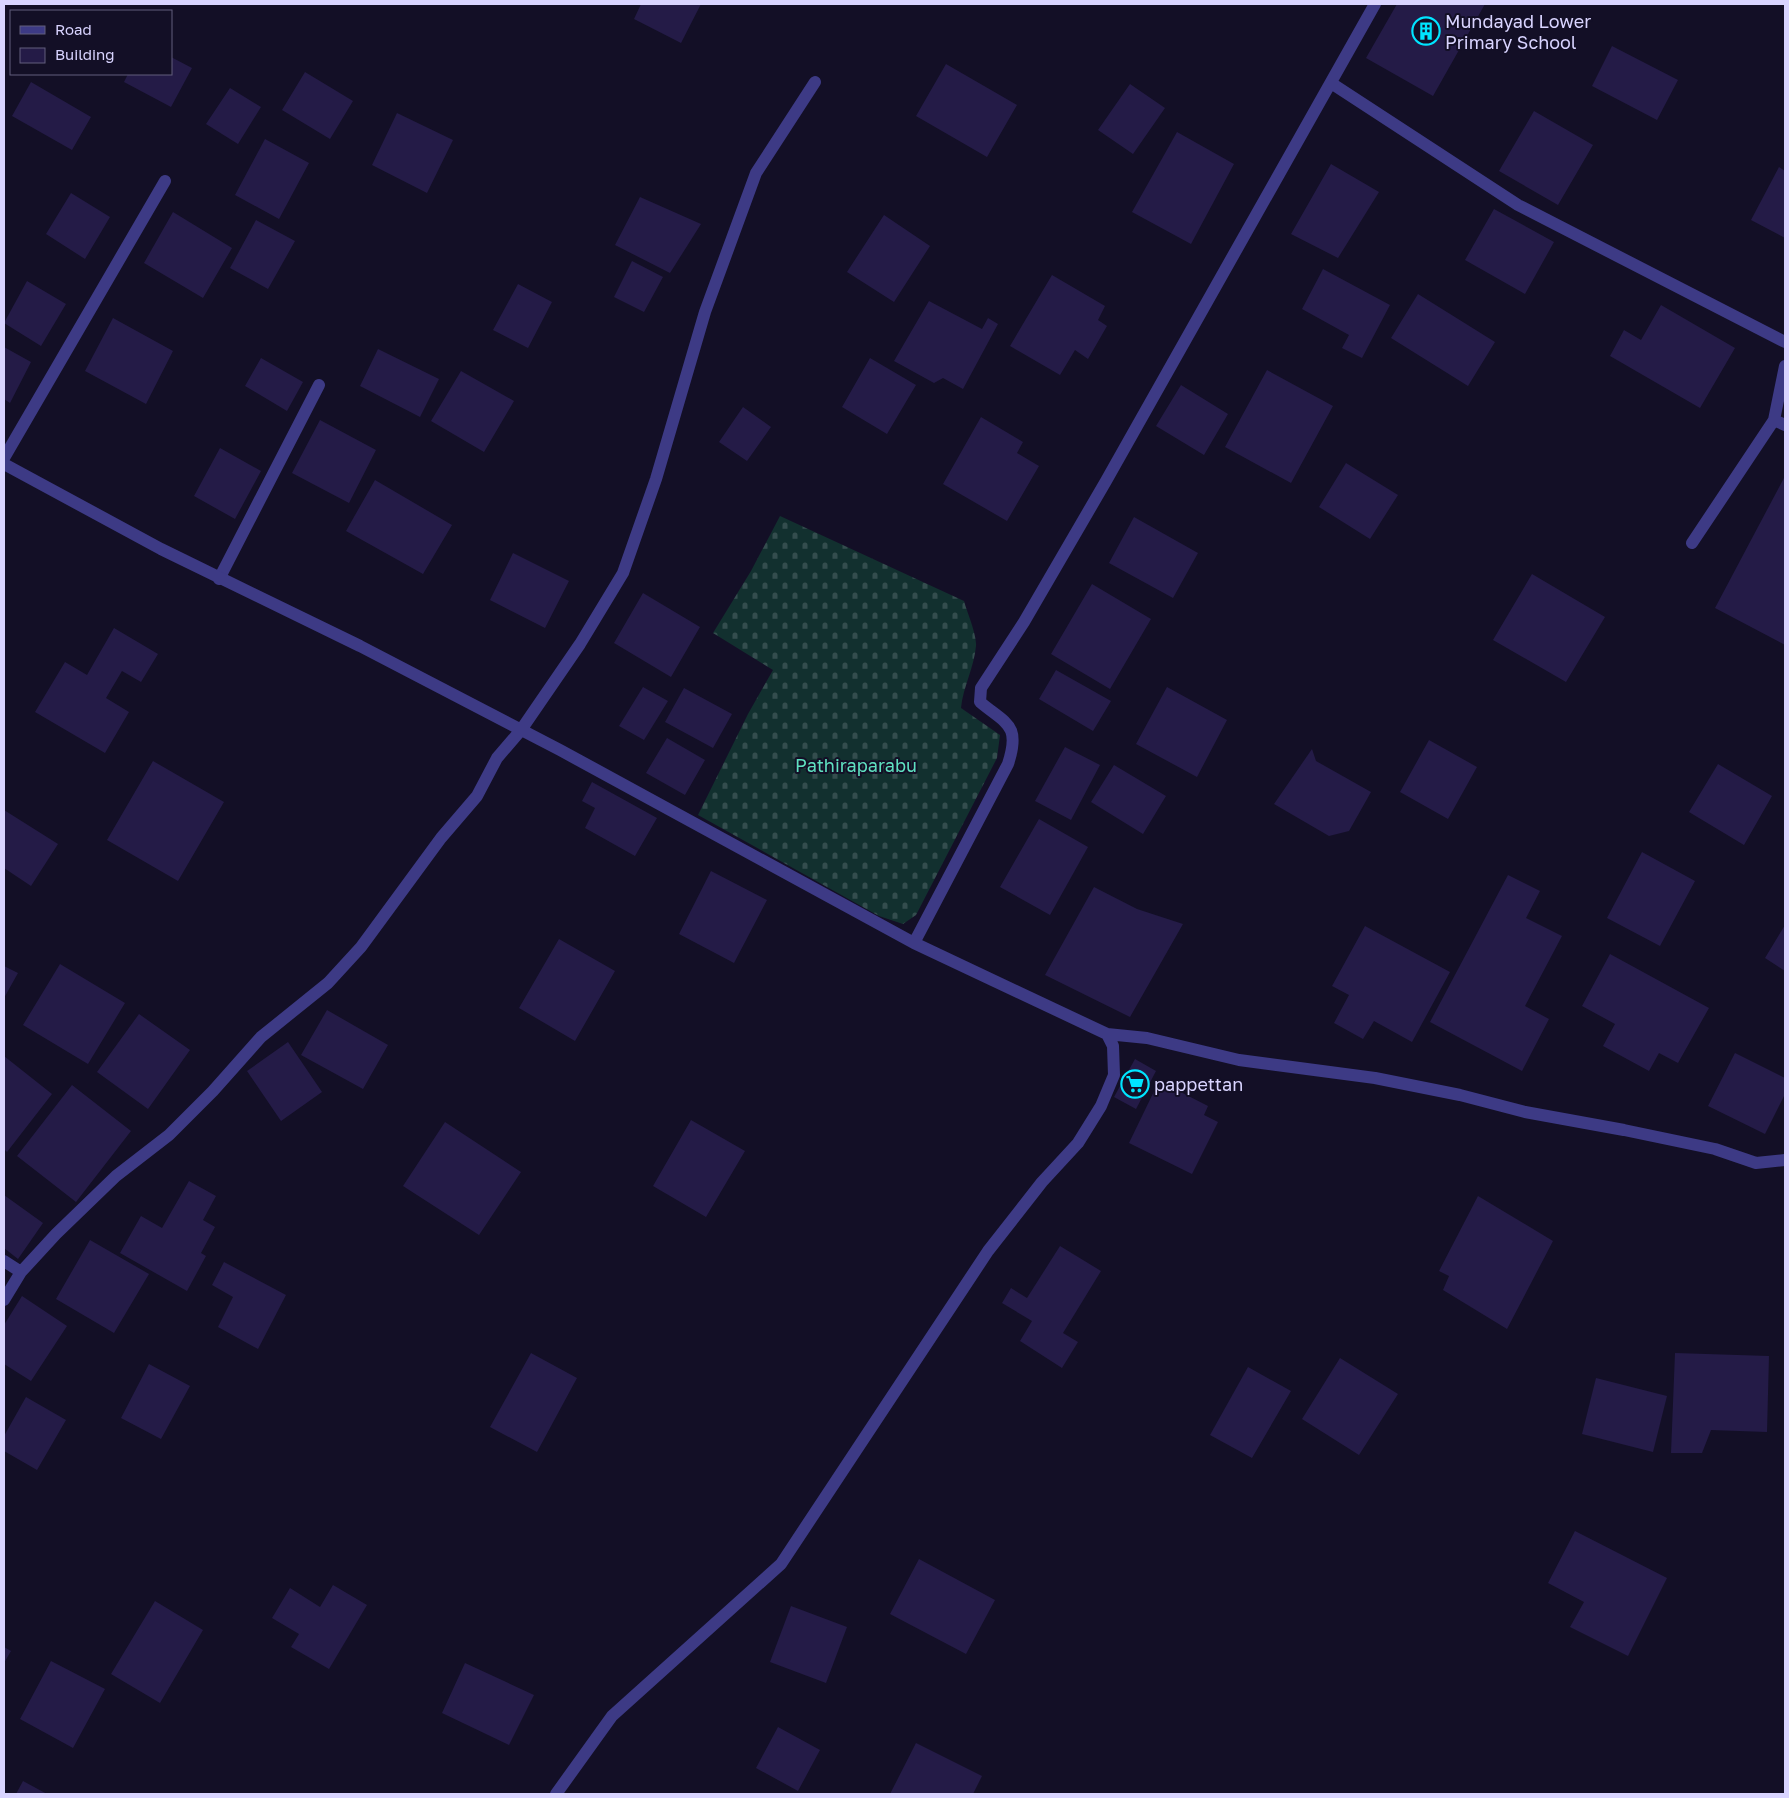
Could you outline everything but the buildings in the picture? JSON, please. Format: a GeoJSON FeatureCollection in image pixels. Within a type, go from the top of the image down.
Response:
{"type":"FeatureCollection","features":[{"type":"Feature","properties":{"kind":"street"},"geometry":{"type":"LineString","coordinates":[[914,943],[1012,752],[1011,728],[1002,717],[980,702],[981,688],[1024,622],[1106,481],[1375,4]]}},
{"type":"Feature","properties":{"kind":"street"},"geometry":{"type":"LineString","coordinates":[[4,1300],[22,1272],[56,1234],[116,1176],[169,1135],[213,1091],[261,1037],[328,983],[361,947],[441,838],[477,796],[497,758],[521,730],[580,644],[623,572],[656,479],[705,312],[739,214],[756,173],[815,82]]}},
{"type":"Feature","properties":{"kind":"street"},"geometry":{"type":"LineString","coordinates":[[1331,83],[1518,205],[1785,342]]}},
{"type":"Feature","properties":{"kind":"street"},"geometry":{"type":"LineString","coordinates":[[4,458],[166,181]]}},
{"type":"Feature","properties":{"kind":"street"},"geometry":{"type":"LineString","coordinates":[[1692,543],[1780,423],[1785,366]]}},
{"type":"Feature","properties":{"kind":"street"},"geometry":{"type":"LineString","coordinates":[[219,578],[319,385]]}},
{"type":"Feature","properties":{"kind":"street"},"geometry":{"type":"LineString","coordinates":[[4,464],[219,578],[360,646],[521,730],[914,943],[1107,1034],[1147,1038],[1239,1060],[1374,1078],[1460,1095],[1525,1112],[1715,1149],[1756,1163],[1785,1160]]}},
{"type":"Feature","properties":{"kind":"street"},"geometry":{"type":"LineString","coordinates":[[556,1794],[612,1716],[781,1564],[988,1251],[1042,1182],[1078,1143],[1101,1106],[1114,1075],[1113,1046],[1107,1034]]}},
{"type":"Feature","properties":{"kind":"street"},"geometry":{"type":"LineString","coordinates":[[4,1261],[22,1272]]}},
{"type":"Feature","properties":{"kind":"green space","name":"Pathiraparabu"},"geometry":{"type":"Polygon","coordinates":[[[780,516],[964,601],[973,630],[976,641],[975,654],[961,708],[1000,735],[997,758],[916,915],[903,924],[879,916],[698,815],[748,714],[773,670],[713,633],[751,571],[780,516]]]}},
{"type":"Feature","properties":{"kind":"place","name":"Mundayad Lower Primary School"},"geometry":{"type":"Point","coordinates":[1426,31]}},
{"type":"Feature","properties":{"kind":"place","name":"pappettan"},"geometry":{"type":"Point","coordinates":[1135,1084]}}]}
